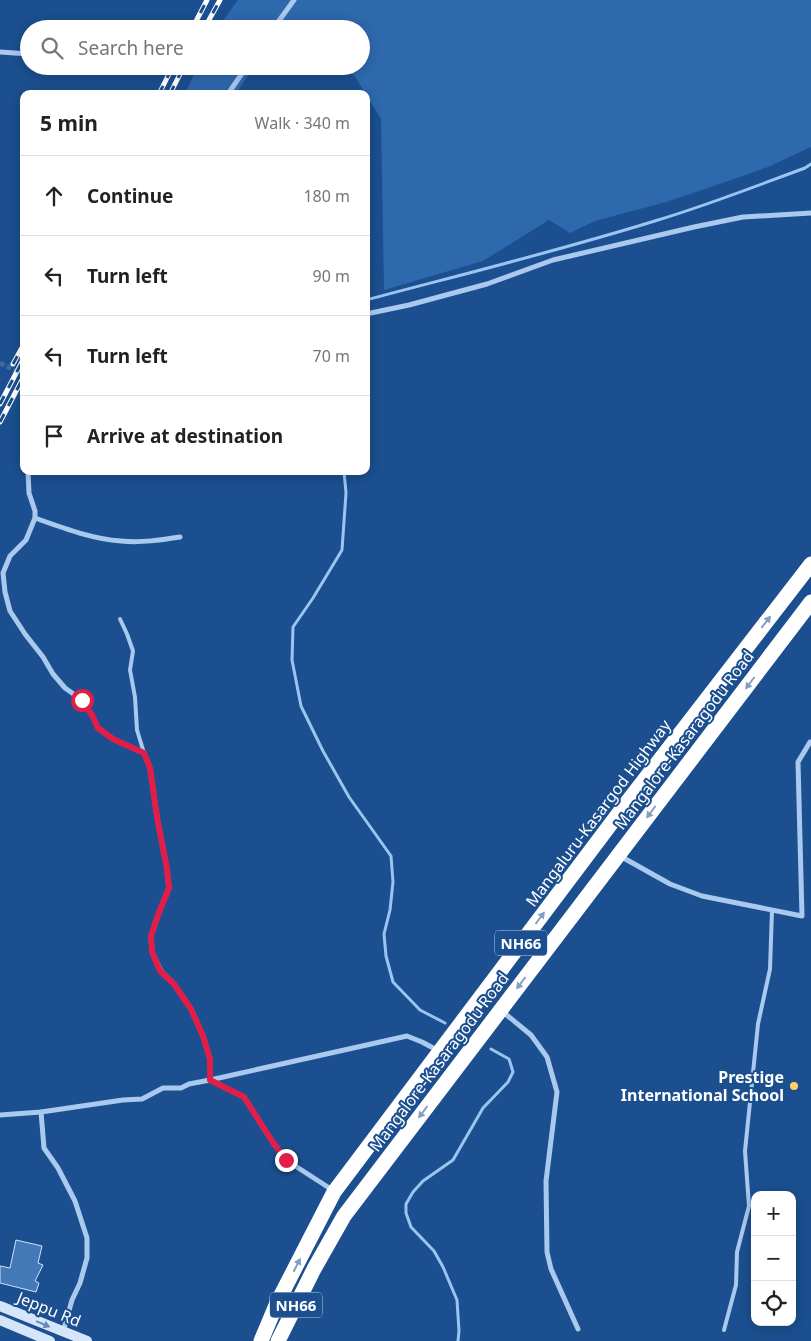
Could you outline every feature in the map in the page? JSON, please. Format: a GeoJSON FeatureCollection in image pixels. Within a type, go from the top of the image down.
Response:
{"type":"FeatureCollection","features":[{"type":"Feature","properties":{"kind":"highway","name":"Mangaluru-Kasargod Highway"},"geometry":{"type":"LineString","coordinates":[[261,1341],[277,1303],[334,1192],[628,801],[811,564]]}},
{"type":"Feature","properties":{"kind":"highway","name":"Mangalore-Kasaragodu Road"},"geometry":{"type":"LineString","coordinates":[[278,1341],[314,1269],[344,1216],[811,602]]}},
{"type":"Feature","properties":{"kind":"street"},"geometry":{"type":"LineString","coordinates":[[280,20],[294,0]]}},
{"type":"Feature","properties":{"kind":"street"},"geometry":{"type":"LineString","coordinates":[[0,52],[20,53]]}},
{"type":"Feature","properties":{"kind":"street"},"geometry":{"type":"LineString","coordinates":[[231,90],[241,75]]}},
{"type":"Feature","properties":{"kind":"street"},"geometry":{"type":"LineString","coordinates":[[370,313],[409,305],[487,284],[552,260],[694,226],[743,217],[811,213]]}},
{"type":"Feature","properties":{"kind":"street"},"geometry":{"type":"LineString","coordinates":[[28,475],[29,493],[35,511],[35,518],[26,540],[10,556],[3,573],[10,612],[53,674],[65,688],[82,700],[98,728],[113,739],[144,753],[150,768],[169,888],[151,936],[152,952],[160,971],[174,984],[191,1009],[210,1059],[210,1080]]}},
{"type":"Feature","properties":{"kind":"street"},"geometry":{"type":"LineString","coordinates":[[35,518],[92,537],[121,541],[152,541],[180,537]]}},
{"type":"Feature","properties":{"kind":"street"},"geometry":{"type":"LineString","coordinates":[[618,855],[670,884],[702,896],[802,916],[798,762],[811,742]]}},
{"type":"Feature","properties":{"kind":"street"},"geometry":{"type":"LineString","coordinates":[[501,1010],[531,1035],[547,1057],[556,1092],[546,1182],[547,1252],[551,1269],[578,1329]]}},
{"type":"Feature","properties":{"kind":"street"},"geometry":{"type":"LineString","coordinates":[[0,1115],[41,1112],[122,1100],[142,1099],[163,1088],[181,1088],[189,1084],[406,1036],[440,1052]]}},
{"type":"Feature","properties":{"kind":"street"},"geometry":{"type":"LineString","coordinates":[[210,1080],[244,1097],[286,1160],[334,1192]]}},
{"type":"Feature","properties":{"kind":"street"},"geometry":{"type":"LineString","coordinates":[[41,1112],[44,1148],[58,1168],[75,1201],[87,1238],[87,1258],[63,1332]]}},
{"type":"Feature","properties":{"kind":"street","name":"Jeppu Rd"},"geometry":{"type":"LineString","coordinates":[[0,1306],[87,1341]]}},
{"type":"Feature","properties":{"kind":"street","name":"Jeppu Rd"},"geometry":{"type":"LineString","coordinates":[[0,1320],[50,1341]]}},
{"type":"Feature","properties":{"kind":"lane"},"geometry":{"type":"LineString","coordinates":[[120,619],[133,651],[130,670],[135,698],[137,730],[144,753]]}},
{"type":"Feature","properties":{"kind":"lane"},"geometry":{"type":"LineString","coordinates":[[724,1330],[736,1285],[737,1252],[749,1206],[744,1151],[758,1024],[770,969],[772,910]]}},
{"type":"Feature","properties":{"kind":"shaded area"},"geometry":{"type":"Polygon","coordinates":[[[238,0],[811,0],[811,147],[768,167],[666,202],[595,221],[570,233],[549,220],[483,261],[384,290],[381,119],[370,101],[370,90],[363,90],[354,75],[370,75],[370,20],[224,20],[238,0]]]}},
{"type":"Feature","properties":{"kind":"shaded area"},"geometry":{"type":"Polygon","coordinates":[[[194,75],[248,75],[239,90],[187,90],[194,75]]]}},
{"type":"Feature","properties":{"kind":"building"},"geometry":{"type":"Polygon","coordinates":[[[16,1240],[42,1246],[38,1263],[43,1265],[35,1281],[39,1283],[36,1292],[0,1283],[0,1266],[10,1268],[16,1240]]]}},
{"type":"Feature","properties":{"kind":"waterway"},"geometry":{"type":"LineString","coordinates":[[370,299],[549,252],[658,220],[732,195],[805,168],[811,164]]}},
{"type":"Feature","properties":{"kind":"waterway"},"geometry":{"type":"LineString","coordinates":[[344,475],[346,493],[342,550],[293,627],[292,660],[301,706],[323,751],[349,797],[391,856],[393,882],[390,910],[384,934],[386,956],[393,982],[420,1010],[445,1023]]}},
{"type":"Feature","properties":{"kind":"waterway"},"geometry":{"type":"LineString","coordinates":[[458,1341],[457,1300],[434,1251],[411,1227],[406,1213],[406,1204],[413,1192],[423,1181],[453,1160],[483,1108],[508,1082],[513,1072],[509,1059],[491,1049]]}},
{"type":"Feature","properties":{"kind":"tunnel"},"geometry":{"type":"LineString","coordinates":[[0,363],[20,373]]}},
{"type":"Feature","properties":{"kind":"railway"},"geometry":{"type":"LineString","coordinates":[[197,20],[207,0]]}},
{"type":"Feature","properties":{"kind":"railway"},"geometry":{"type":"LineString","coordinates":[[209,20],[220,0]]}},
{"type":"Feature","properties":{"kind":"railway"},"geometry":{"type":"LineString","coordinates":[[161,90],[168,75]]}},
{"type":"Feature","properties":{"kind":"railway"},"geometry":{"type":"LineString","coordinates":[[172,90],[180,75]]}},
{"type":"Feature","properties":{"kind":"railway"},"geometry":{"type":"LineString","coordinates":[[13,364],[20,351]]}},
{"type":"Feature","properties":{"kind":"railway"},"geometry":{"type":"LineString","coordinates":[[0,404],[20,366]]}},
{"type":"Feature","properties":{"kind":"railway"},"geometry":{"type":"LineString","coordinates":[[0,422],[20,384]]}},
{"type":"Feature","properties":{"kind":"place","name":"Prestige International School"},"geometry":{"type":"Point","coordinates":[794,1086]}},
{"type":"Feature","properties":{"kind":"route"},"geometry":{"type":"LineString","coordinates":[[82,700],[98,728],[113,739],[144,753],[150,768],[169,888],[151,936],[152,952],[160,971],[174,984],[191,1009],[203,1036],[210,1059],[210,1080],[244,1097],[286,1160]]}}]}
